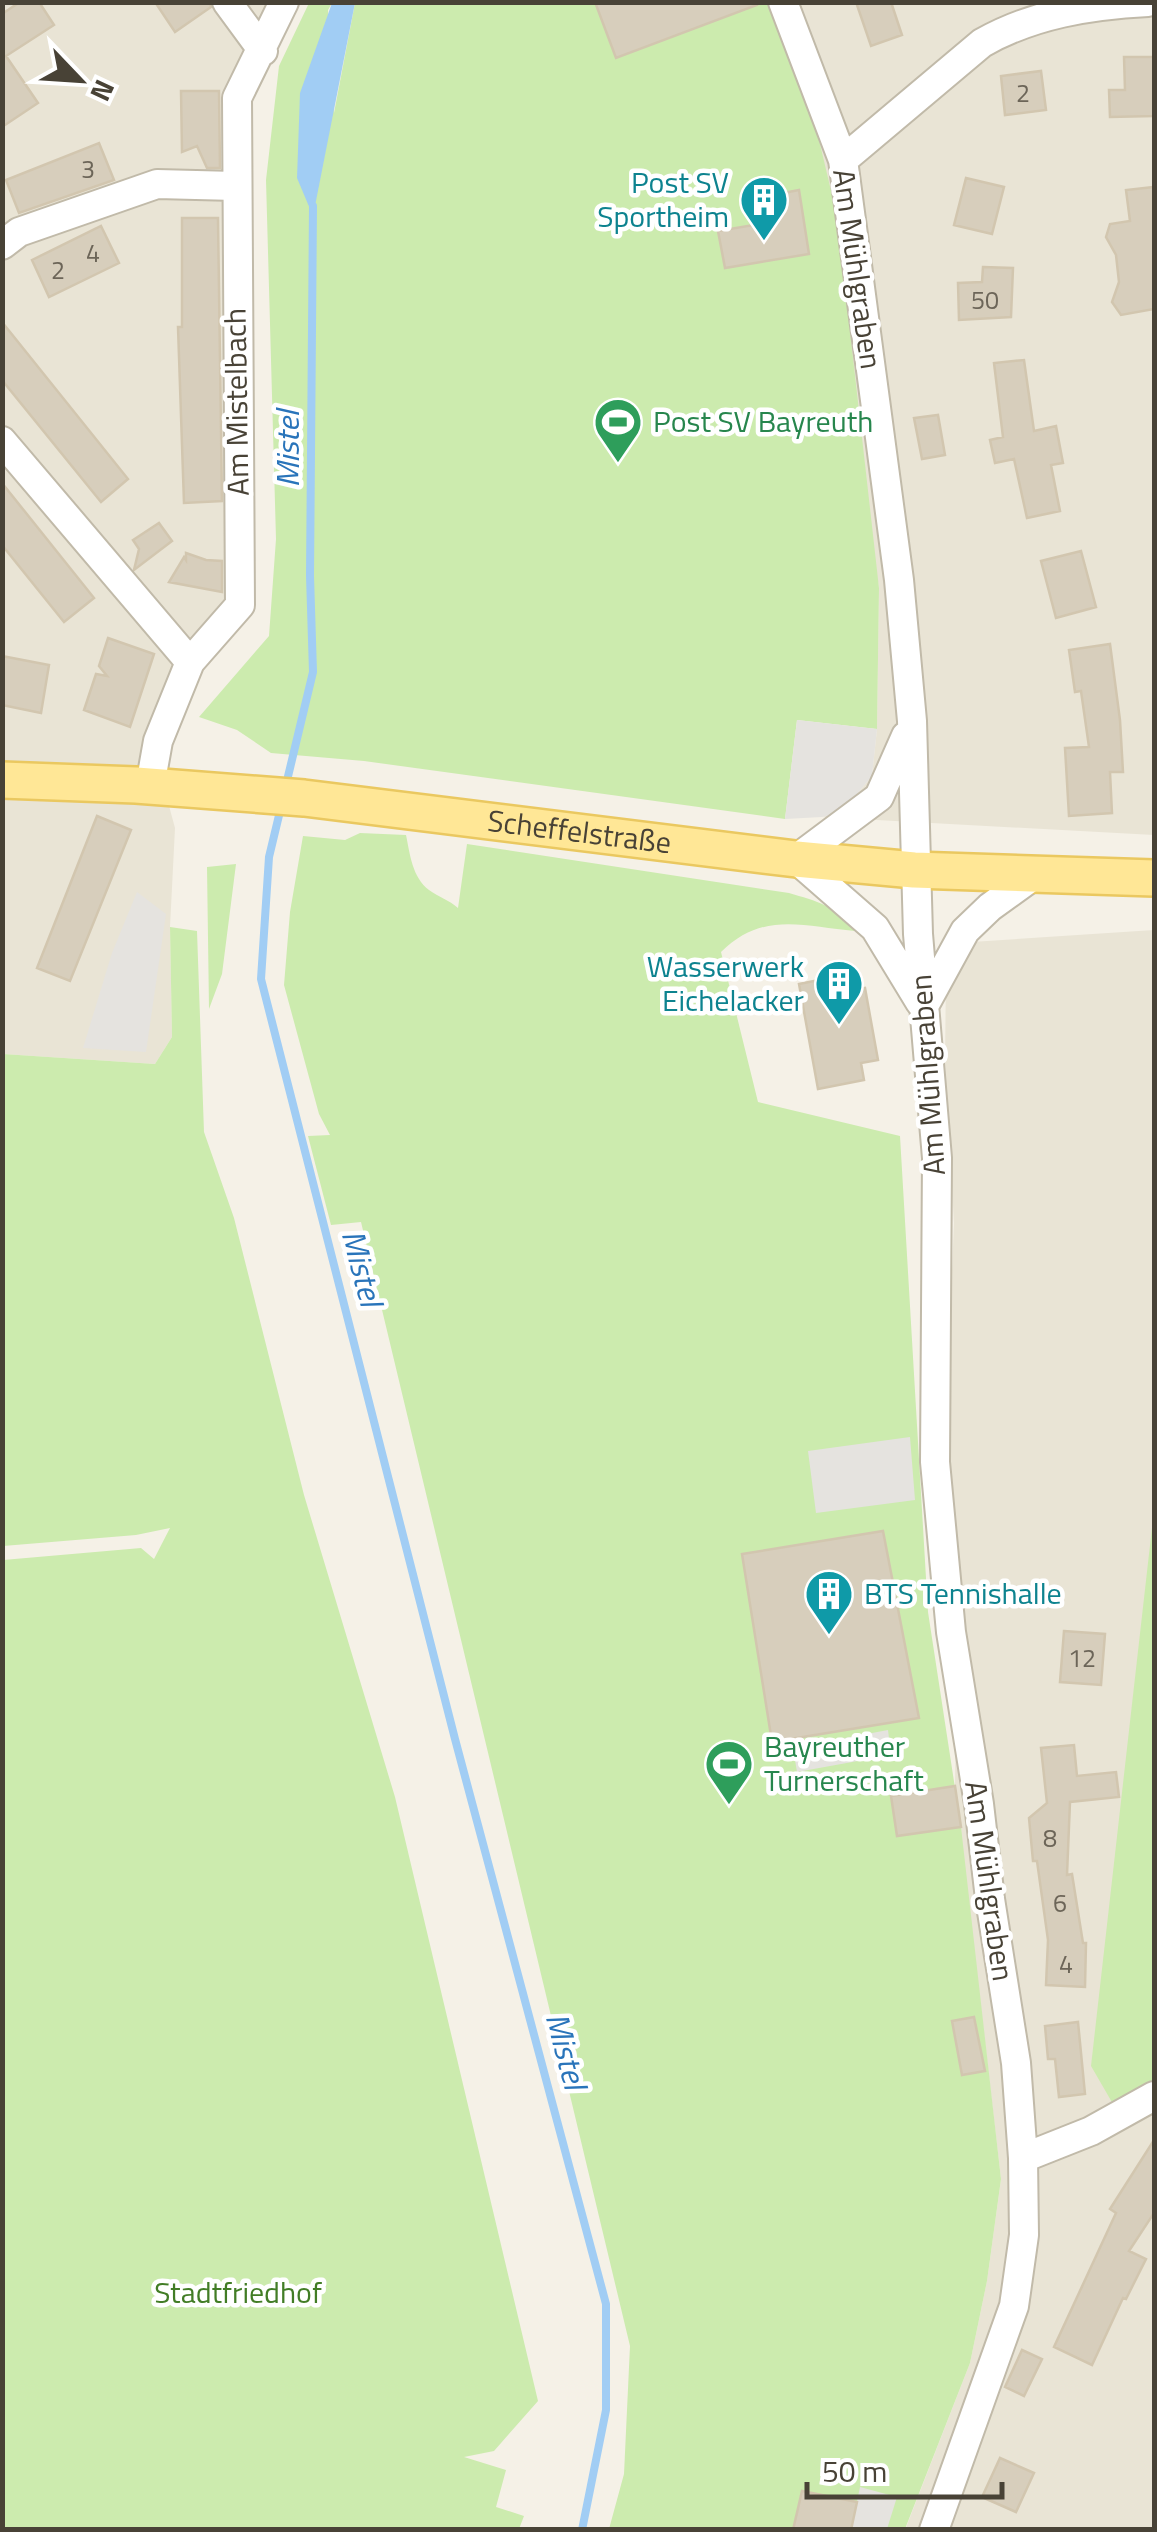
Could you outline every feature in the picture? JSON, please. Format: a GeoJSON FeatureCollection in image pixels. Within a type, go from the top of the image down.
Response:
{"type":"FeatureCollection","features":[{"type":"Feature","properties":{"kind":"main road","name":"Scheffelstraße"},"geometry":{"type":"LineString","coordinates":[[2,780],[304,798],[914,870],[1154,878]]}},
{"type":"Feature","properties":{"kind":"street"},"geometry":{"type":"LineString","coordinates":[[227,2],[262,51]]}},
{"type":"Feature","properties":{"kind":"street","name":"Am Mistelbach"},"geometry":{"type":"LineString","coordinates":[[150,786],[158,741],[190,662],[240,606],[237,98],[284,2]]}},
{"type":"Feature","properties":{"kind":"street","name":"Am Mühlgraben"},"geometry":{"type":"LineString","coordinates":[[783,2],[843,160],[899,580],[912,720],[914,870],[937,1158],[934,1462],[950,1632],[980,1804],[990,1899],[1016,2063],[1022,2158],[1024,2235],[1014,2306],[934,2530]]}},
{"type":"Feature","properties":{"kind":"street"},"geometry":{"type":"LineString","coordinates":[[843,160],[982,44],[1001,33],[1078,9],[1148,2]]}},
{"type":"Feature","properties":{"kind":"street"},"geometry":{"type":"LineString","coordinates":[[2,244],[19,232],[157,184],[235,186]]}},
{"type":"Feature","properties":{"kind":"street"},"geometry":{"type":"LineString","coordinates":[[2,441],[190,662]]}},
{"type":"Feature","properties":{"kind":"street"},"geometry":{"type":"LineString","coordinates":[[912,720],[879,797],[796,859],[875,928],[924,1007],[965,931],[1033,876]]}},
{"type":"Feature","properties":{"kind":"street"},"geometry":{"type":"LineString","coordinates":[[1022,2158],[1091,2131],[1154,2096]]}},
{"type":"Feature","properties":{"kind":"shaded area"},"geometry":{"type":"Polygon","coordinates":[[[2,3],[294,3],[245,102],[248,606],[196,667],[165,739],[162,780],[175,828],[170,927],[172,1037],[155,1064],[3,1054],[2,3]]]}},
{"type":"Feature","properties":{"kind":"shaded area"},"geometry":{"type":"Polygon","coordinates":[[[774,3],[1154,3],[1154,835],[822,817],[842,812],[872,776],[877,729],[879,587],[774,3]]]}},
{"type":"Feature","properties":{"kind":"shaded area"},"geometry":{"type":"Polygon","coordinates":[[[797,720],[877,729],[872,776],[842,812],[785,819],[797,720]]]}},
{"type":"Feature","properties":{"kind":"shaded area"},"geometry":{"type":"Polygon","coordinates":[[[137,892],[166,914],[146,1052],[83,1048],[112,953],[137,892]]]}},
{"type":"Feature","properties":{"kind":"shaded area"},"geometry":{"type":"Polygon","coordinates":[[[1154,930],[1154,2529],[905,2530],[970,2363],[987,2281],[1001,2179],[955,1786],[957,1608],[947,1394],[954,1223],[945,1064],[946,970],[956,943],[1154,930]]]}},
{"type":"Feature","properties":{"kind":"shaded area"},"geometry":{"type":"Polygon","coordinates":[[[910,1437],[915,1500],[816,1513],[808,1451],[910,1437]]]}},
{"type":"Feature","properties":{"kind":"shaded area"},"geometry":{"type":"Polygon","coordinates":[[[888,1730],[891,1755],[797,1772],[793,1748],[888,1730]]]}},
{"type":"Feature","properties":{"kind":"shaded area"},"geometry":{"type":"Polygon","coordinates":[[[860,2487],[897,2497],[887,2529],[851,2530],[860,2487]]]}},
{"type":"Feature","properties":{"kind":"green space","name":"Post SV Bayreuth"},"geometry":{"type":"Polygon","coordinates":[[[309,3],[332,3],[328,10],[334,113],[355,3],[774,3],[815,123],[837,216],[879,588],[877,729],[797,720],[785,819],[364,761],[271,753],[237,730],[199,717],[269,636],[276,539],[266,180],[279,66],[309,3]]]}},
{"type":"Feature","properties":{"kind":"green space","name":"Bayreuther Turnerschaft"},"geometry":{"type":"Polygon","coordinates":[[[360,833],[406,835],[419,879],[458,908],[467,844],[789,893],[834,910],[855,931],[768,926],[737,939],[721,952],[758,1102],[900,1136],[928,1612],[961,1827],[1001,2179],[987,2281],[970,2363],[905,2529],[609,2529],[624,2474],[630,2346],[361,1222],[331,1225],[308,1136],[330,1135],[319,1114],[284,985],[290,912],[303,836],[345,840],[360,833]]]}},
{"type":"Feature","properties":{"kind":"green space"},"geometry":{"type":"Polygon","coordinates":[[[236,864],[222,974],[209,1009],[207,867],[236,864]]]}},
{"type":"Feature","properties":{"kind":"green space","name":"Stadtfriedhof"},"geometry":{"type":"Polygon","coordinates":[[[170,927],[197,931],[204,1132],[234,1218],[304,1495],[395,1797],[538,2401],[494,2451],[464,2457],[506,2470],[496,2507],[524,2516],[519,2529],[3,2529],[3,1560],[141,1548],[154,1559],[170,1528],[136,1535],[3,1546],[3,1054],[155,1064],[172,1037],[170,927]]]}},
{"type":"Feature","properties":{"kind":"green space"},"geometry":{"type":"Polygon","coordinates":[[[1154,1510],[1154,2083],[1113,2104],[1091,2066],[1154,1510]]]}},
{"type":"Feature","properties":{"kind":"water"},"geometry":{"type":"Polygon","coordinates":[[[332,3],[355,3],[313,216],[297,178],[300,93],[332,3]]]}},
{"type":"Feature","properties":{"kind":"building"},"geometry":{"type":"Polygon","coordinates":[[[20,2],[39,2],[54,25],[6,56],[38,103],[2,127],[2,14],[20,2]]]}},
{"type":"Feature","properties":{"kind":"building"},"geometry":{"type":"Polygon","coordinates":[[[155,2],[210,2],[211,7],[175,32],[155,2]]]}},
{"type":"Feature","properties":{"kind":"building"},"geometry":{"type":"Polygon","coordinates":[[[595,2],[757,2],[757,5],[616,58],[595,2]]]}},
{"type":"Feature","properties":{"kind":"building"},"geometry":{"type":"Polygon","coordinates":[[[856,2],[891,2],[902,35],[871,46],[856,2]]]}},
{"type":"Feature","properties":{"kind":"building"},"geometry":{"type":"Polygon","coordinates":[[[1124,57],[1154,57],[1154,116],[1110,117],[1109,90],[1125,90],[1124,57]]]}},
{"type":"Feature","properties":{"kind":"building"},"geometry":{"type":"Polygon","coordinates":[[[1041,71],[1046,110],[1005,115],[1001,76],[1041,71]]]}},
{"type":"Feature","properties":{"kind":"building"},"geometry":{"type":"Polygon","coordinates":[[[181,91],[219,91],[220,168],[207,168],[197,146],[182,152],[181,91]]]}},
{"type":"Feature","properties":{"kind":"building"},"geometry":{"type":"Polygon","coordinates":[[[99,143],[114,180],[19,213],[6,180],[99,143]]]}},
{"type":"Feature","properties":{"kind":"building"},"geometry":{"type":"Polygon","coordinates":[[[966,178],[1004,187],[992,234],[954,225],[966,178]]]}},
{"type":"Feature","properties":{"kind":"building"},"geometry":{"type":"Polygon","coordinates":[[[1154,187],[1154,309],[1121,315],[1112,302],[1119,282],[1116,255],[1106,237],[1110,224],[1130,221],[1126,190],[1154,187]]]}},
{"type":"Feature","properties":{"kind":"building","name":"Post SV Sportheim"},"geometry":{"type":"Polygon","coordinates":[[[799,190],[809,254],[725,268],[718,231],[766,223],[762,197],[799,190]]]}},
{"type":"Feature","properties":{"kind":"building"},"geometry":{"type":"Polygon","coordinates":[[[182,218],[218,218],[222,501],[184,503],[178,327],[182,327],[182,218]]]}},
{"type":"Feature","properties":{"kind":"building"},"geometry":{"type":"Polygon","coordinates":[[[101,226],[119,263],[49,297],[32,260],[101,226]]]}},
{"type":"Feature","properties":{"kind":"building"},"geometry":{"type":"Polygon","coordinates":[[[983,267],[1013,268],[1011,317],[959,320],[958,283],[982,282],[983,267]]]}},
{"type":"Feature","properties":{"kind":"building"},"geometry":{"type":"Polygon","coordinates":[[[2,322],[128,479],[101,502],[2,380],[2,322]]]}},
{"type":"Feature","properties":{"kind":"building"},"geometry":{"type":"Polygon","coordinates":[[[1024,360],[1034,431],[1056,426],[1063,463],[1051,465],[1060,511],[1027,518],[1014,459],[995,463],[990,440],[1003,437],[994,363],[1024,360]]]}},
{"type":"Feature","properties":{"kind":"building"},"geometry":{"type":"Polygon","coordinates":[[[938,415],[945,455],[922,459],[914,418],[938,415]]]}},
{"type":"Feature","properties":{"kind":"building"},"geometry":{"type":"Polygon","coordinates":[[[2,483],[94,598],[64,622],[2,545],[2,483]]]}},
{"type":"Feature","properties":{"kind":"building"},"geometry":{"type":"Polygon","coordinates":[[[159,523],[172,541],[134,570],[139,549],[133,540],[159,523]]]}},
{"type":"Feature","properties":{"kind":"building"},"geometry":{"type":"Polygon","coordinates":[[[1081,551],[1096,607],[1056,618],[1041,561],[1081,551]]]}},
{"type":"Feature","properties":{"kind":"building"},"geometry":{"type":"Polygon","coordinates":[[[186,553],[222,561],[222,592],[169,582],[184,557],[186,560],[186,553]]]}},
{"type":"Feature","properties":{"kind":"building"},"geometry":{"type":"Polygon","coordinates":[[[108,638],[154,654],[130,727],[84,710],[96,674],[107,676],[99,666],[108,638]]]}},
{"type":"Feature","properties":{"kind":"building"},"geometry":{"type":"Polygon","coordinates":[[[1110,644],[1123,772],[1110,772],[1112,813],[1069,816],[1065,748],[1089,747],[1081,691],[1075,692],[1069,650],[1110,644]]]}},
{"type":"Feature","properties":{"kind":"building"},"geometry":{"type":"Polygon","coordinates":[[[2,656],[49,665],[41,713],[2,705],[2,656]]]}},
{"type":"Feature","properties":{"kind":"building"},"geometry":{"type":"Polygon","coordinates":[[[97,816],[131,830],[70,981],[37,968],[97,816]]]}},
{"type":"Feature","properties":{"kind":"building","name":"Wasserwerk Eichelacker"},"geometry":{"type":"Polygon","coordinates":[[[844,975],[847,991],[865,988],[878,1060],[861,1063],[864,1080],[818,1089],[799,984],[844,975]]]}},
{"type":"Feature","properties":{"kind":"building","name":"BTS Tennishalle"},"geometry":{"type":"Polygon","coordinates":[[[883,1531],[919,1718],[772,1742],[742,1554],[883,1531]]]}},
{"type":"Feature","properties":{"kind":"building"},"geometry":{"type":"Polygon","coordinates":[[[1064,1631],[1105,1634],[1101,1685],[1060,1682],[1064,1631]]]}},
{"type":"Feature","properties":{"kind":"building"},"geometry":{"type":"Polygon","coordinates":[[[1074,1745],[1077,1776],[1116,1772],[1119,1797],[1070,1802],[1067,1875],[1072,1874],[1086,1943],[1085,1987],[1046,1985],[1048,1940],[1029,1818],[1047,1803],[1041,1748],[1074,1745]]]}},
{"type":"Feature","properties":{"kind":"building"},"geometry":{"type":"Polygon","coordinates":[[[955,1786],[961,1827],[897,1836],[891,1796],[955,1786]]]}},
{"type":"Feature","properties":{"kind":"building"},"geometry":{"type":"Polygon","coordinates":[[[974,2017],[985,2071],[962,2075],[952,2021],[974,2017]]]}},
{"type":"Feature","properties":{"kind":"building"},"geometry":{"type":"Polygon","coordinates":[[[1078,2022],[1085,2094],[1059,2097],[1055,2059],[1048,2059],[1045,2026],[1078,2022]]]}},
{"type":"Feature","properties":{"kind":"building"},"geometry":{"type":"Polygon","coordinates":[[[1154,2140],[1154,2213],[1129,2251],[1146,2259],[1092,2365],[1054,2347],[1116,2213],[1110,2209],[1154,2140]]]}},
{"type":"Feature","properties":{"kind":"building"},"geometry":{"type":"Polygon","coordinates":[[[1022,2350],[1042,2359],[1024,2396],[1005,2387],[1022,2350]]]}},
{"type":"Feature","properties":{"kind":"building"},"geometry":{"type":"Polygon","coordinates":[[[1000,2458],[1034,2473],[1016,2512],[982,2497],[1000,2458]]]}},
{"type":"Feature","properties":{"kind":"building"},"geometry":{"type":"Polygon","coordinates":[[[802,2491],[857,2502],[851,2530],[793,2530],[802,2491]]]}},
{"type":"Feature","properties":{"kind":"waterway","name":"Mistel"},"geometry":{"type":"LineString","coordinates":[[285,789],[313,672],[313,206]]}},
{"type":"Feature","properties":{"kind":"waterway","name":"Mistel"},"geometry":{"type":"LineString","coordinates":[[281,807],[269,857],[261,979],[455,1739],[606,2304],[606,2410],[582,2530]]}},
{"type":"Feature","properties":{"kind":"place","name":"Post SV Sportheim"},"geometry":{"type":"Point","coordinates":[764,242]}},
{"type":"Feature","properties":{"kind":"place","name":"Post SV Bayreuth"},"geometry":{"type":"Point","coordinates":[618,464]}},
{"type":"Feature","properties":{"kind":"place","name":"Wasserwerk Eichelacker"},"geometry":{"type":"Point","coordinates":[839,1026]}},
{"type":"Feature","properties":{"kind":"place","name":"BTS Tennishalle"},"geometry":{"type":"Point","coordinates":[829,1636]}},
{"type":"Feature","properties":{"kind":"place","name":"Bayreuther Turnerschaft"},"geometry":{"type":"Point","coordinates":[729,1806]}}]}
